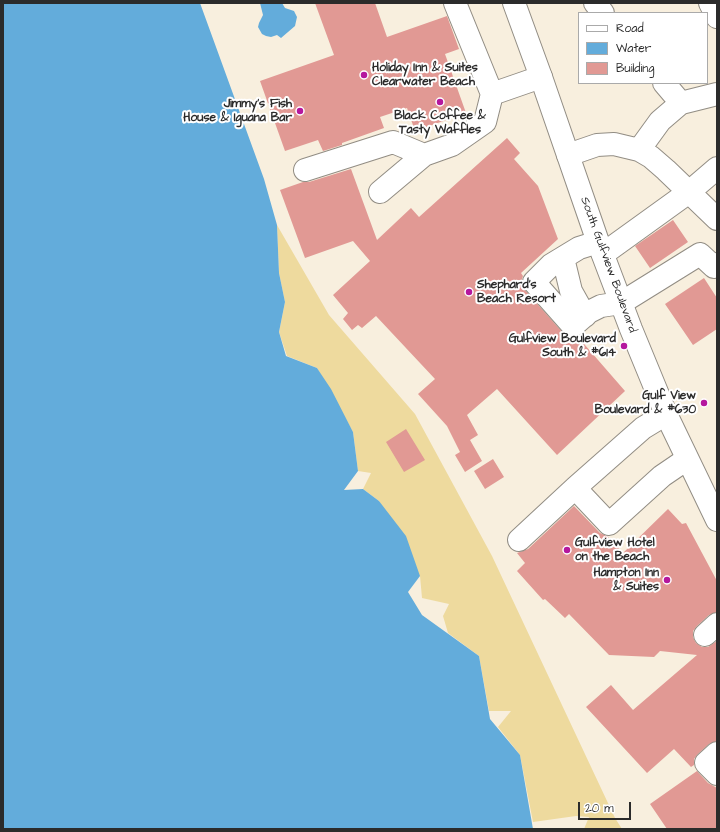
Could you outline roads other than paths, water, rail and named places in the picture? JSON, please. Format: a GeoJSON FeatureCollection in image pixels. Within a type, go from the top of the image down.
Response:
{"type":"FeatureCollection","features":[{"type":"Feature","properties":{"kind":"main road"},"geometry":{"type":"LineString","coordinates":[[380,192],[424,155],[452,145],[485,122],[492,94],[456,3]]}},
{"type":"Feature","properties":{"kind":"main road","name":"South Gulfview Boulevard"},"geometry":{"type":"LineString","coordinates":[[514,3],[621,303],[666,414],[717,520]]}},
{"type":"Feature","properties":{"kind":"main road"},"geometry":{"type":"LineString","coordinates":[[595,3],[602,12]]}},
{"type":"Feature","properties":{"kind":"main road"},"geometry":{"type":"LineString","coordinates":[[710,3],[717,17]]}},
{"type":"Feature","properties":{"kind":"main road"},"geometry":{"type":"LineString","coordinates":[[492,94],[541,77]]}},
{"type":"Feature","properties":{"kind":"main road"},"geometry":{"type":"LineString","coordinates":[[665,84],[681,104]]}},
{"type":"Feature","properties":{"kind":"main road"},"geometry":{"type":"LineString","coordinates":[[639,150],[660,121],[681,104],[710,91]]}},
{"type":"Feature","properties":{"kind":"main road"},"geometry":{"type":"LineString","coordinates":[[305,170],[393,142],[424,155]]}},
{"type":"Feature","properties":{"kind":"main road"},"geometry":{"type":"LineString","coordinates":[[568,155],[597,145],[614,144],[639,150],[656,161],[717,220]]}},
{"type":"Feature","properties":{"kind":"main road"},"geometry":{"type":"LineString","coordinates":[[717,168],[689,192],[601,248],[579,248],[551,265],[534,282],[573,326],[589,312],[601,306],[621,303],[700,254],[714,267],[717,264]]}},
{"type":"Feature","properties":{"kind":"main road"},"geometry":{"type":"LineString","coordinates":[[564,258],[572,291],[585,316]]}},
{"type":"Feature","properties":{"kind":"main road"},"geometry":{"type":"LineString","coordinates":[[519,540],[643,428],[666,414]]}},
{"type":"Feature","properties":{"kind":"main road"},"geometry":{"type":"LineString","coordinates":[[575,488],[609,524],[662,476],[687,459]]}},
{"type":"Feature","properties":{"kind":"main road"},"geometry":{"type":"LineString","coordinates":[[717,753],[706,763],[717,774]]}},
{"type":"Feature","properties":{"kind":"water"},"geometry":{"type":"Polygon","coordinates":[[[3,3],[200,3],[264,179],[277,225],[279,273],[285,302],[279,332],[286,356],[317,368],[331,389],[353,432],[358,471],[344,490],[363,489],[379,501],[406,536],[420,576],[408,592],[422,615],[479,656],[490,719],[520,755],[533,829],[3,829],[3,3]]]}},
{"type":"Feature","properties":{"kind":"water"},"geometry":{"type":"Polygon","coordinates":[[[260,3],[282,3],[285,8],[294,11],[297,17],[295,26],[281,38],[277,35],[271,37],[262,34],[258,27],[263,15],[260,3]]]}},
{"type":"Feature","properties":{"kind":"place","name":"Holiday Inn & Suites Clearwater Beach"},"geometry":{"type":"Point","coordinates":[364,75]}},
{"type":"Feature","properties":{"kind":"place","name":"Black Coffee & Tasty Waffles"},"geometry":{"type":"Point","coordinates":[440,102]}},
{"type":"Feature","properties":{"kind":"place","name":"Jimmy's Fish House & Iguana Bar"},"geometry":{"type":"Point","coordinates":[300,111]}},
{"type":"Feature","properties":{"kind":"place","name":"Shephard's Beach Resort"},"geometry":{"type":"Point","coordinates":[469,292]}},
{"type":"Feature","properties":{"kind":"place","name":"Gulfview Boulevard South & #614"},"geometry":{"type":"Point","coordinates":[624,346]}},
{"type":"Feature","properties":{"kind":"place","name":"Gulf View Boulevard & #630"},"geometry":{"type":"Point","coordinates":[704,403]}},
{"type":"Feature","properties":{"kind":"place","name":"Gulfview Hotel on the Beach"},"geometry":{"type":"Point","coordinates":[567,550]}},
{"type":"Feature","properties":{"kind":"place","name":"Hampton Inn & Suites"},"geometry":{"type":"Point","coordinates":[667,580]}}]}
